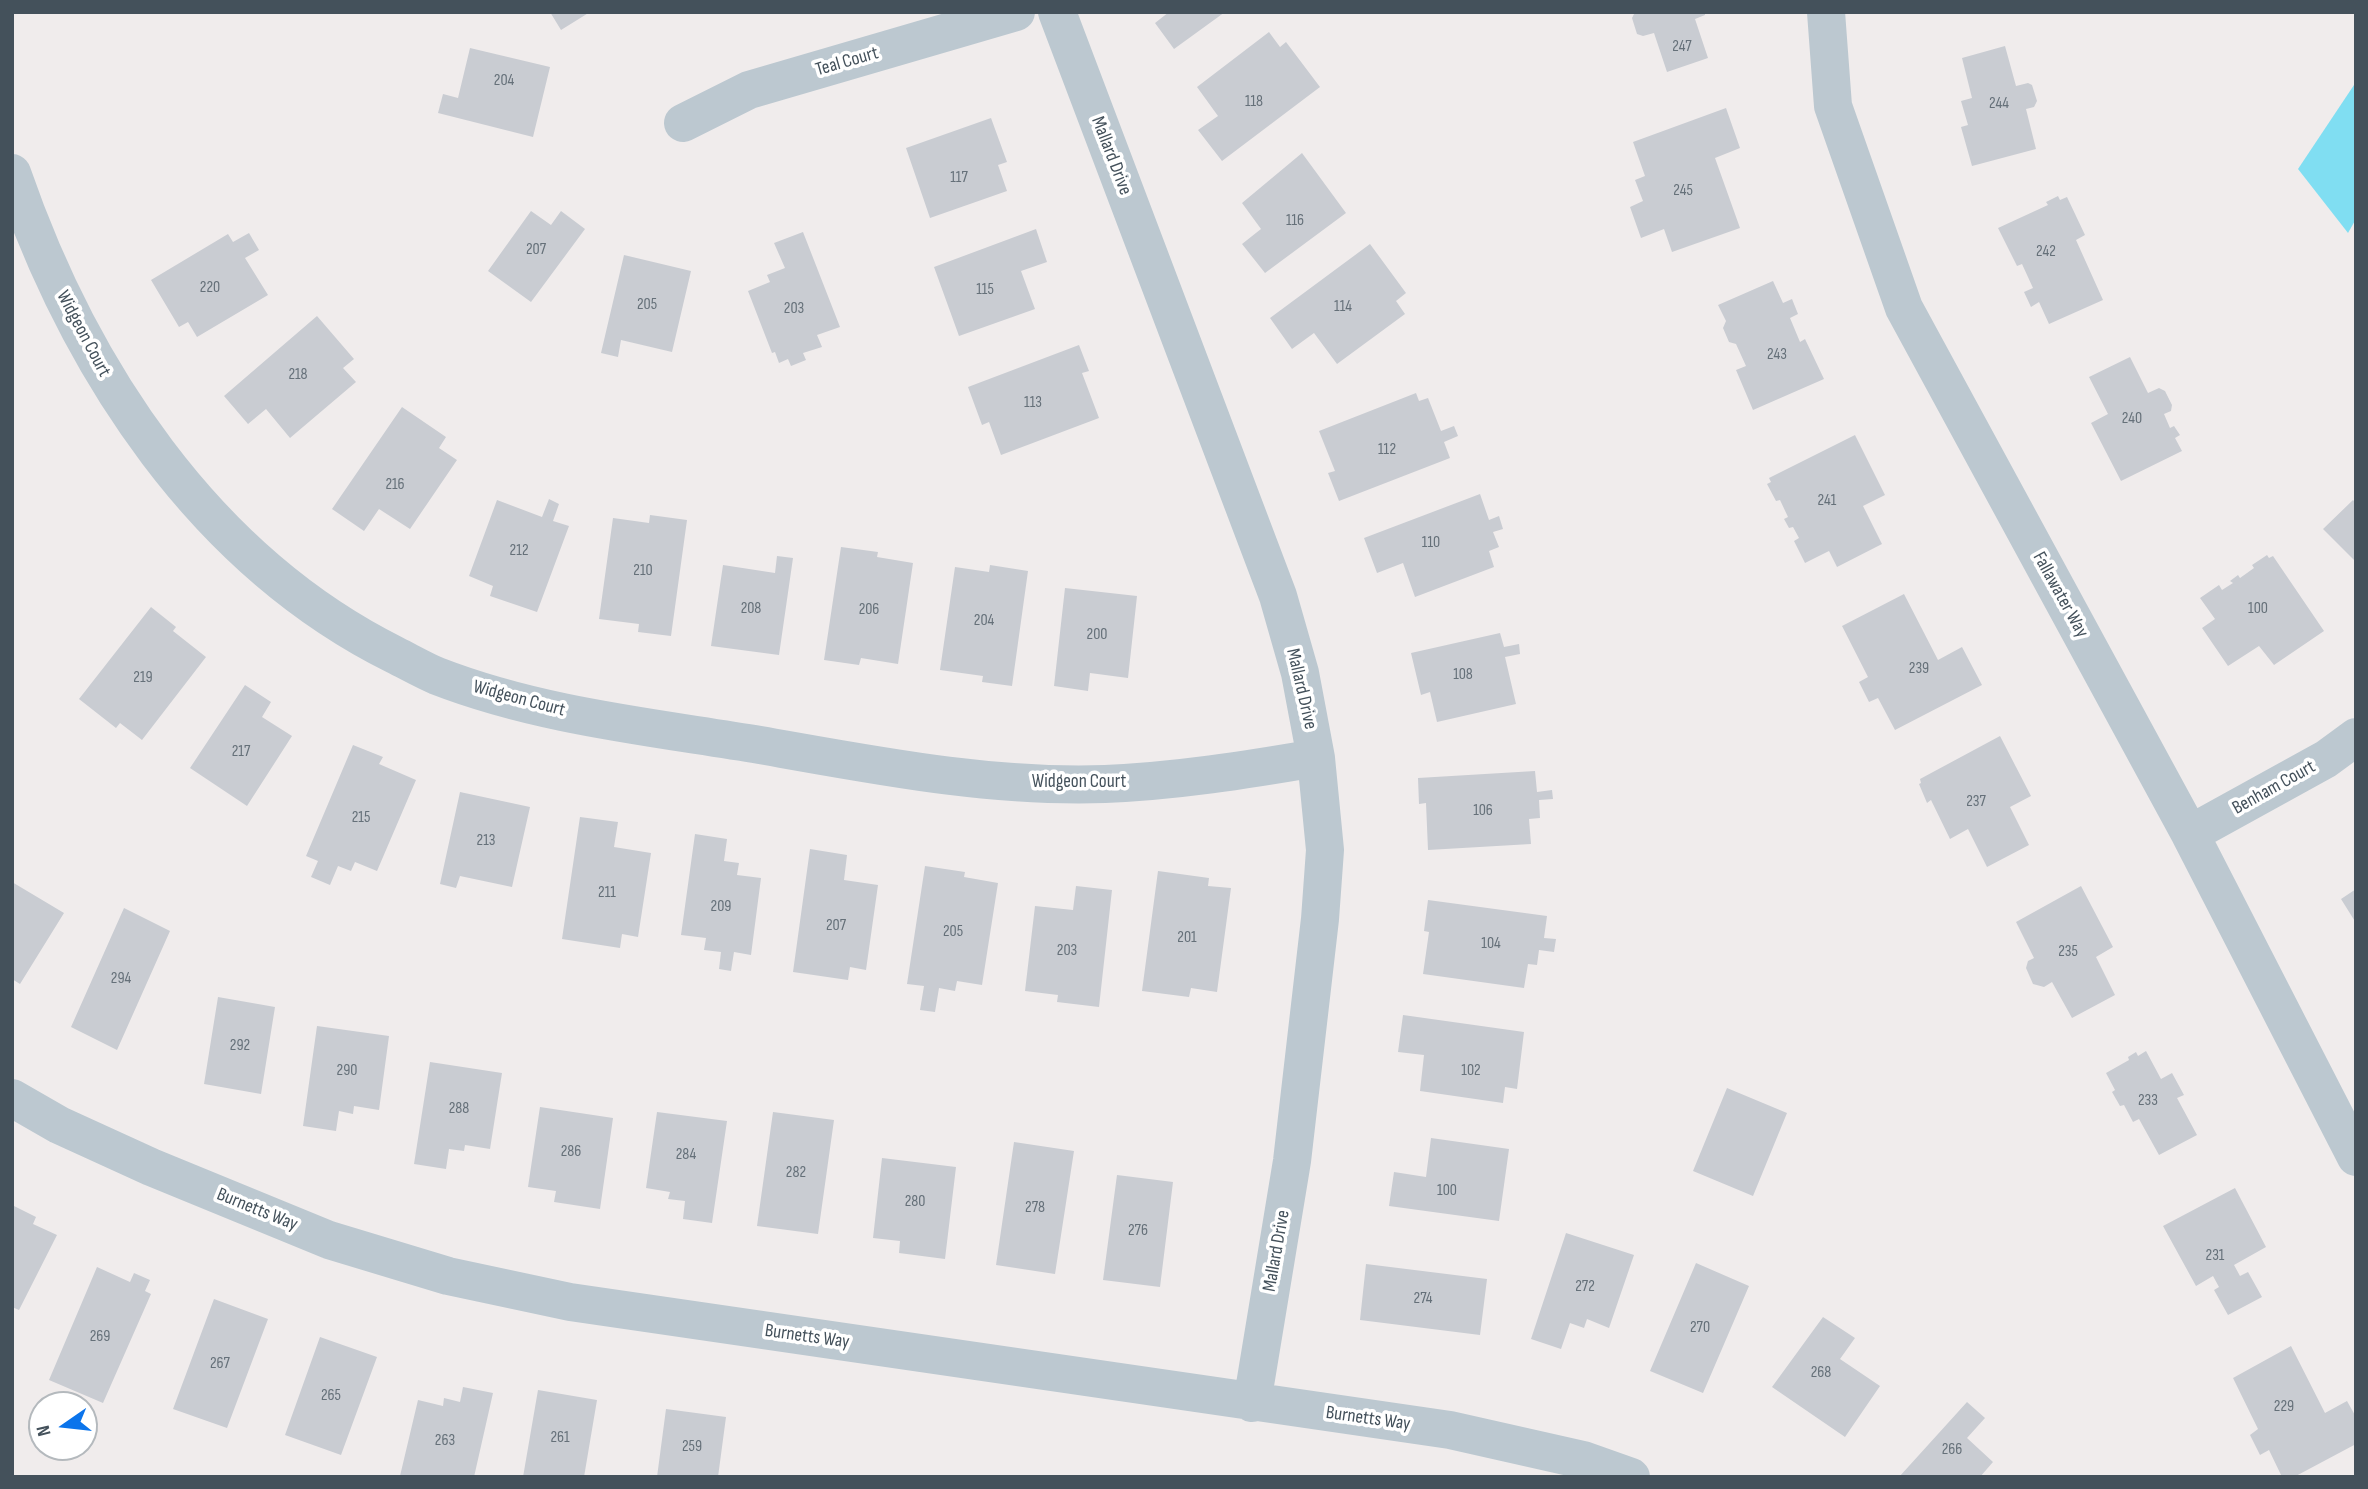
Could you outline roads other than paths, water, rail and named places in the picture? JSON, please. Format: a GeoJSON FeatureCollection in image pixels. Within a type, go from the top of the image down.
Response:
{"type":"FeatureCollection","features":[{"type":"Feature","properties":{"kind":"street","name":"Teal Court"},"geometry":{"type":"LineString","coordinates":[[683,123],[749,90],[1016,12]]}},
{"type":"Feature","properties":{"kind":"street","name":"Mallard Drive"},"geometry":{"type":"LineString","coordinates":[[1057,12],[1278,596],[1300,673],[1316,758],[1325,850],[1321,919],[1292,1161],[1252,1403]]}},
{"type":"Feature","properties":{"kind":"street","name":"Fallawater Way"},"geometry":{"type":"LineString","coordinates":[[1826,12],[1833,106],[1903,308],[2190,834],[2356,1157]]}},
{"type":"Feature","properties":{"kind":"street","name":"Widgeon Court"},"geometry":{"type":"LineString","coordinates":[[12,173],[29,223],[62,298],[113,388],[172,472],[238,546],[289,590],[360,637],[436,675],[531,707],[909,771],[995,781],[1102,784],[1196,777],[1316,758]]}},
{"type":"Feature","properties":{"kind":"street","name":"Benham Court"},"geometry":{"type":"LineString","coordinates":[[2190,834],[2326,759],[2356,737]]}},
{"type":"Feature","properties":{"kind":"street","name":"Burnetts Way"},"geometry":{"type":"LineString","coordinates":[[12,1098],[59,1125],[202,1188],[330,1240],[448,1276],[570,1302],[1450,1430],[1583,1460],[1631,1477]]}},
{"type":"Feature","properties":{"kind":"water"},"geometry":{"type":"Polygon","coordinates":[[[2356,82],[2356,219],[2348,233],[2298,169],[2356,82]]]}}]}
